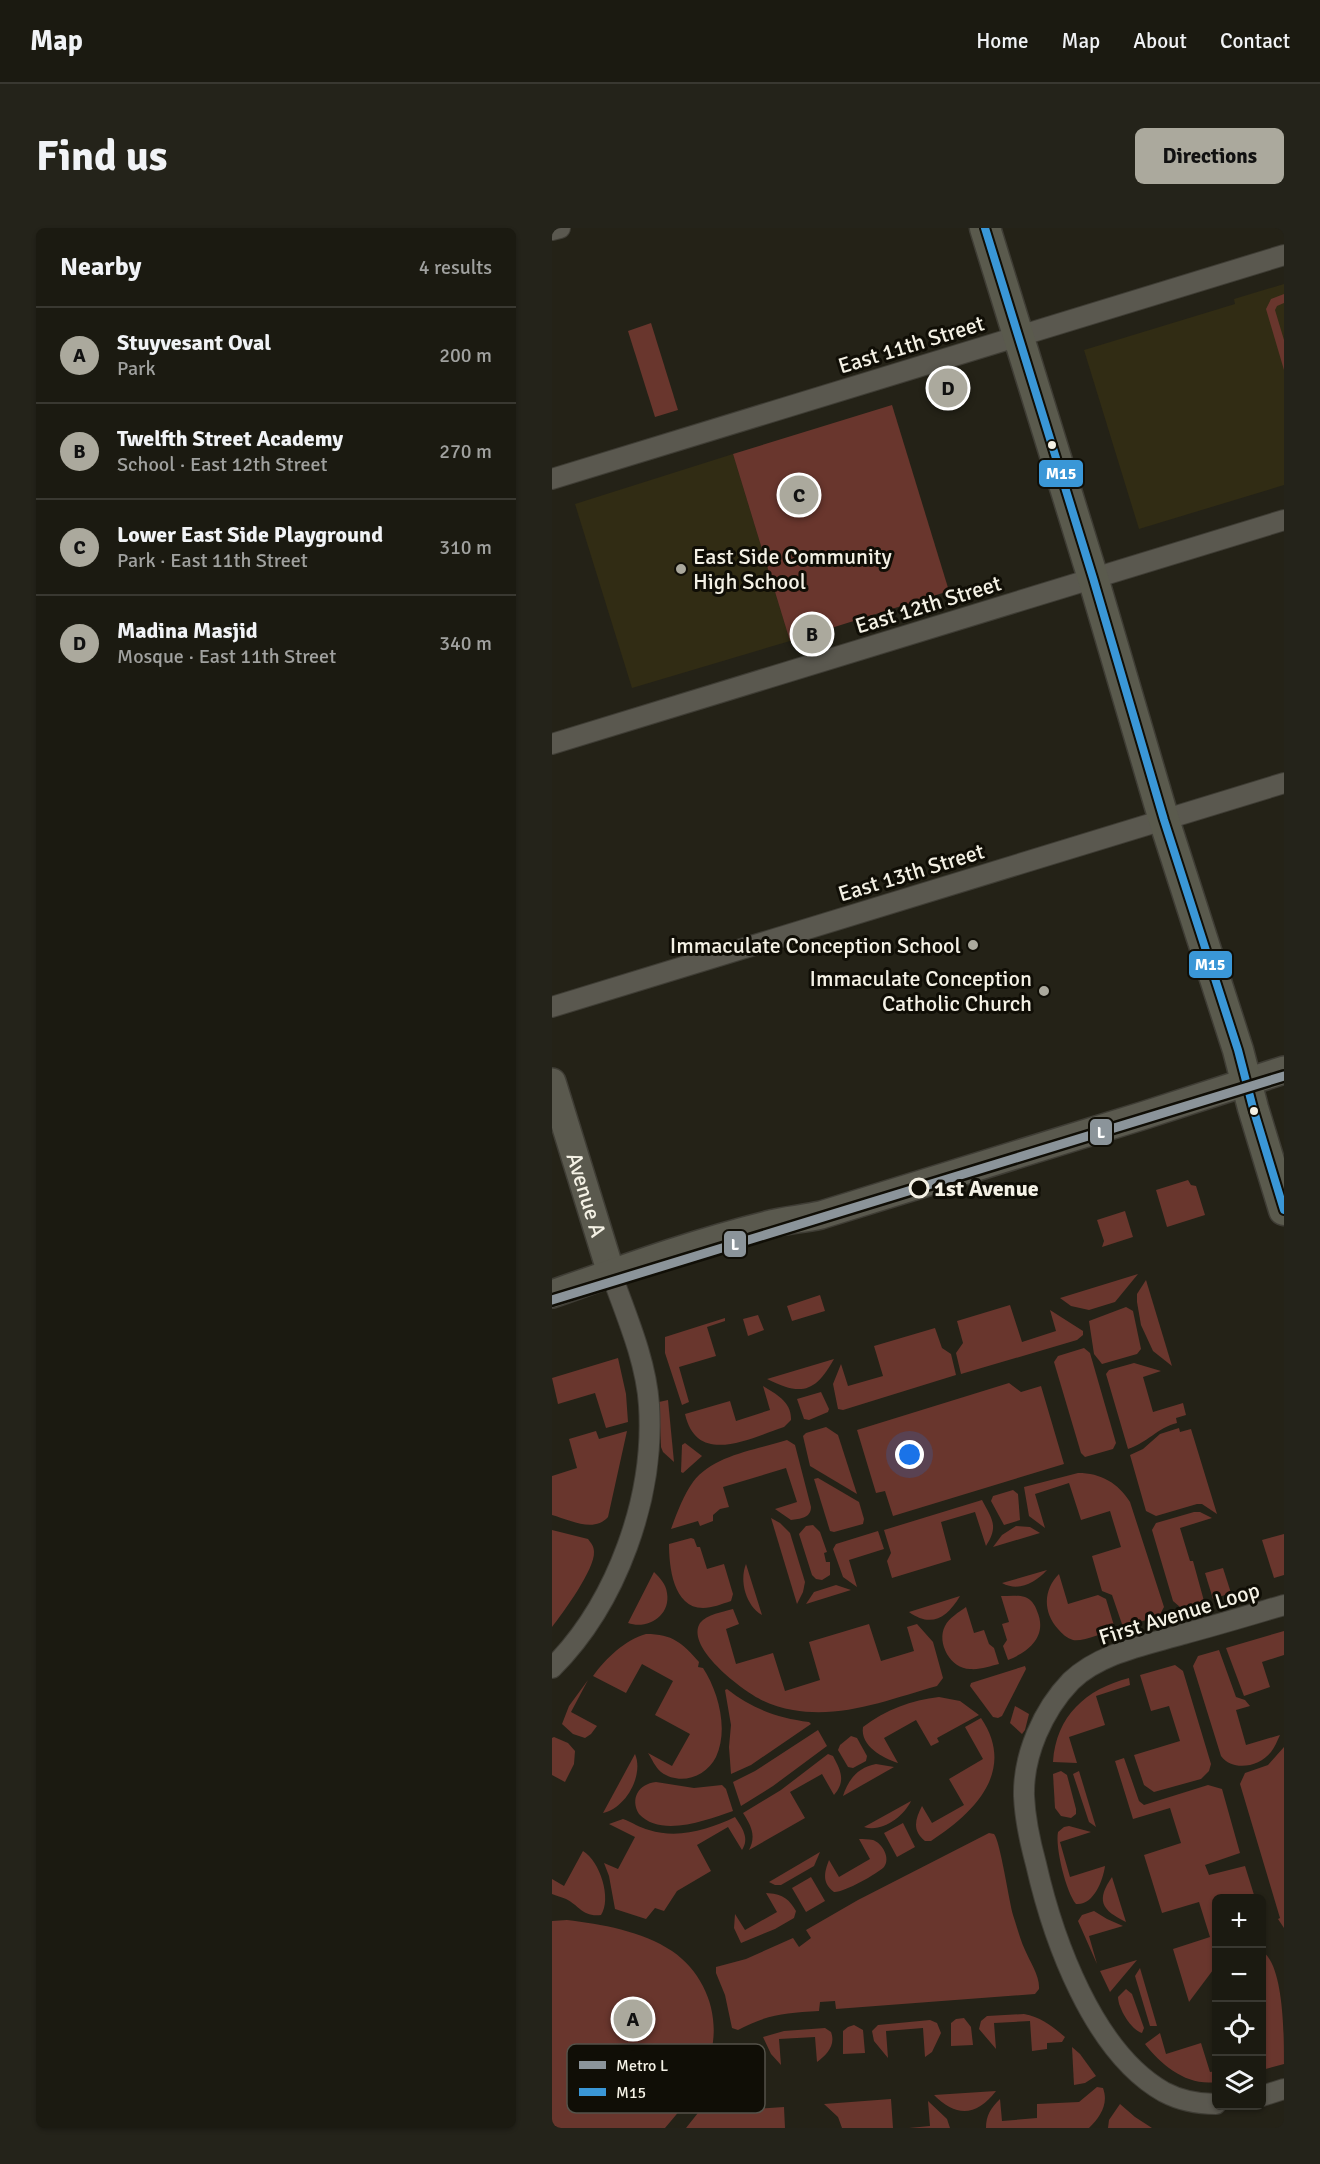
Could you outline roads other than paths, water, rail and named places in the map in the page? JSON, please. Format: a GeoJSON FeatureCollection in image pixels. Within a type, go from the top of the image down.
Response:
{"type":"FeatureCollection","features":[{"type":"Feature","properties":{"kind":"main road"},"geometry":{"type":"LineString","coordinates":[[985,228],[1093,578],[1164,820],[1238,1050],[1284,1210]]}},
{"type":"Feature","properties":{"kind":"main road"},"geometry":{"type":"LineString","coordinates":[[552,1294],[611,1273],[766,1225],[821,1215],[1284,1070]]}},
{"type":"Feature","properties":{"kind":"main road","name":"Avenue A"},"geometry":{"type":"LineString","coordinates":[[552,1082],[611,1273]]}},
{"type":"Feature","properties":{"kind":"street"},"geometry":{"type":"LineString","coordinates":[[552,230],[560,228]]}},
{"type":"Feature","properties":{"kind":"street","name":"East 11th Street"},"geometry":{"type":"LineString","coordinates":[[552,479],[1284,255]]}},
{"type":"Feature","properties":{"kind":"street","name":"East 12th Street"},"geometry":{"type":"LineString","coordinates":[[552,744],[1284,520]]}},
{"type":"Feature","properties":{"kind":"street","name":"East 13th Street"},"geometry":{"type":"LineString","coordinates":[[552,1007],[1284,783]]}},
{"type":"Feature","properties":{"kind":"street"},"geometry":{"type":"LineString","coordinates":[[552,1668],[583,1631],[604,1599],[621,1564],[633,1529],[643,1486],[648,1445],[648,1397],[634,1338],[611,1273]]}},
{"type":"Feature","properties":{"kind":"street","name":"First Avenue Loop"},"geometry":{"type":"LineString","coordinates":[[1212,2104],[1193,2103],[1165,2092],[1141,2075],[1119,2052],[1082,1995],[1057,1940],[1029,1835],[1024,1795],[1029,1754],[1039,1729],[1054,1702],[1072,1680],[1098,1662],[1142,1646],[1284,1605]]}},
{"type":"Feature","properties":{"kind":"street"},"geometry":{"type":"LineString","coordinates":[[1266,2095],[1284,2089]]}},
{"type":"Feature","properties":{"kind":"metro line","name":"L"},"geometry":{"type":"LineString","coordinates":[[552,1300],[1284,1076]]}},
{"type":"Feature","properties":{"kind":"place","name":"Madina Masjid"},"geometry":{"type":"Point","coordinates":[948,388]}},
{"type":"Feature","properties":{"kind":"place","name":"Lower East Side Playground"},"geometry":{"type":"Point","coordinates":[799,495]}},
{"type":"Feature","properties":{"kind":"place","name":"East Side Community High School"},"geometry":{"type":"Point","coordinates":[681,569]}},
{"type":"Feature","properties":{"kind":"place","name":"Twelfth Street Academy"},"geometry":{"type":"Point","coordinates":[812,634]}},
{"type":"Feature","properties":{"kind":"place","name":"Immaculate Conception School"},"geometry":{"type":"Point","coordinates":[973,945]}},
{"type":"Feature","properties":{"kind":"place","name":"Immaculate Conception Catholic Church"},"geometry":{"type":"Point","coordinates":[1044,991]}},
{"type":"Feature","properties":{"kind":"place","name":"1st Avenue"},"geometry":{"type":"Point","coordinates":[919,1188]}},
{"type":"Feature","properties":{"kind":"place","name":"Stuyvesant Oval"},"geometry":{"type":"Point","coordinates":[633,2019]}}]}
